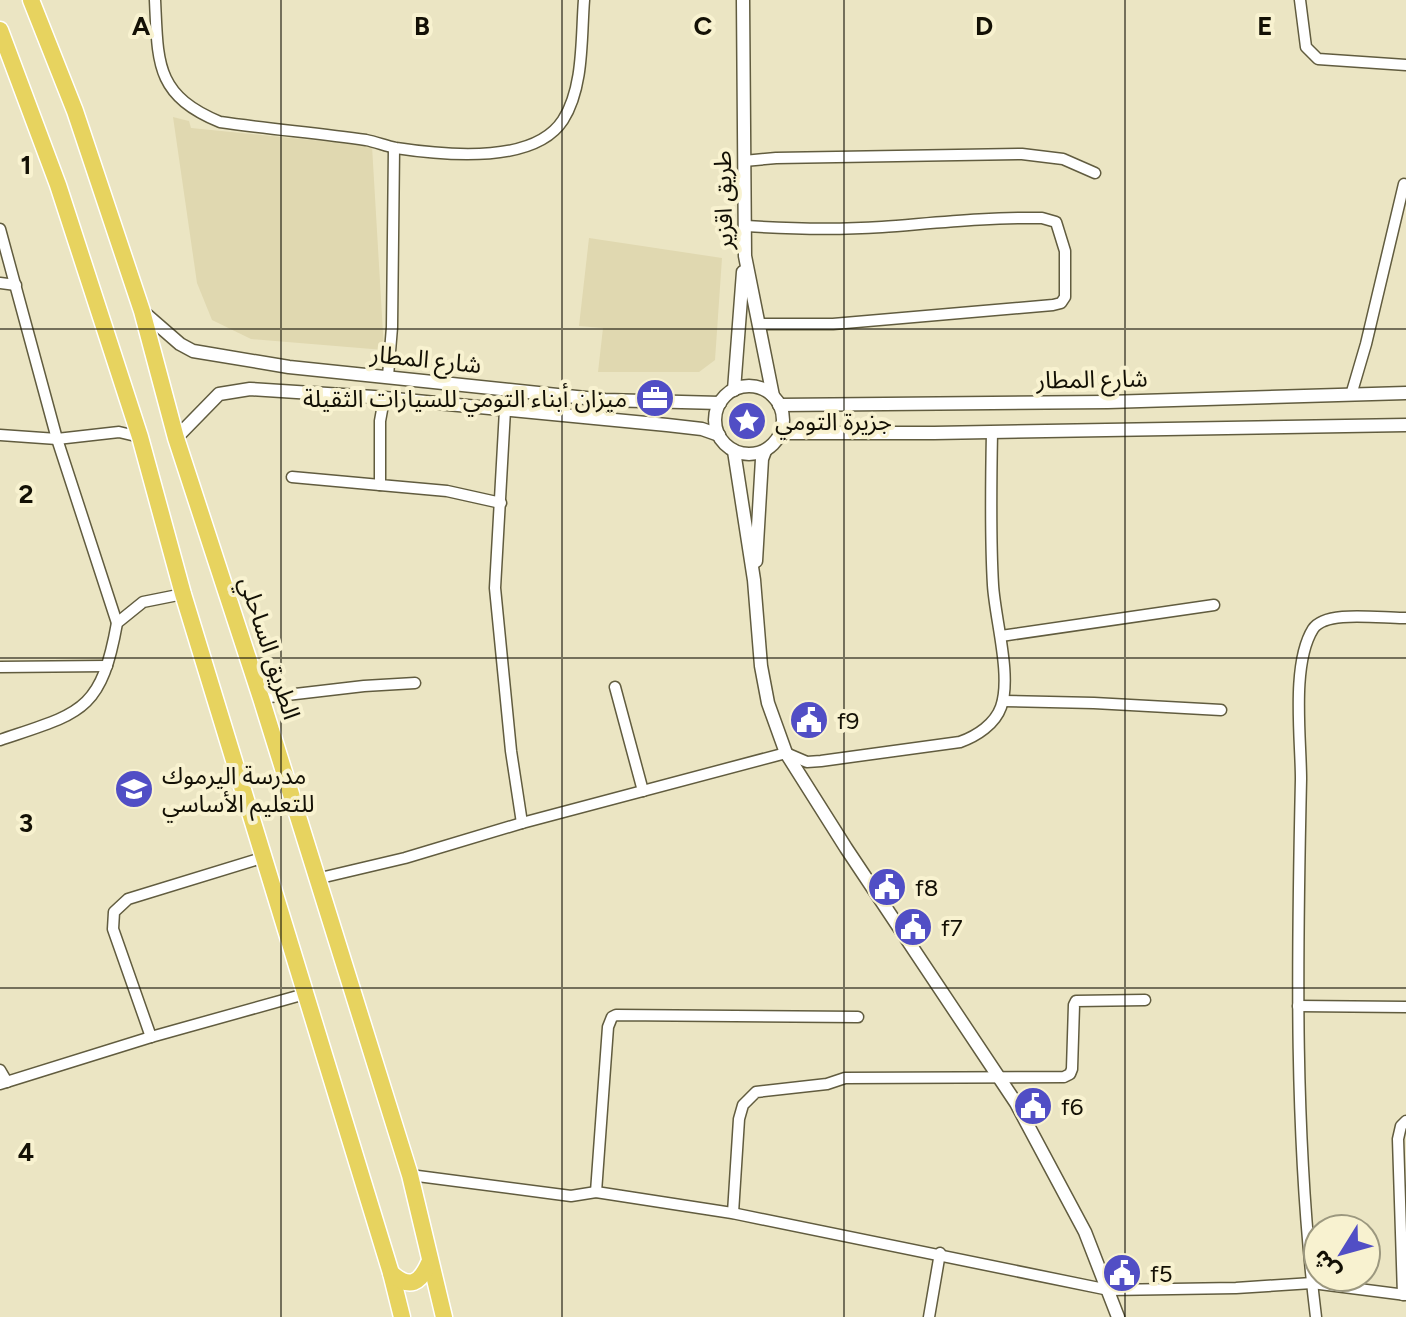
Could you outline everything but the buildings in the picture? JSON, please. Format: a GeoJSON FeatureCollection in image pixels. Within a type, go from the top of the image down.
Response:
{"type":"FeatureCollection","features":[{"type":"Feature","properties":{"kind":"highway","name":"الطريق الساحلي"},"geometry":{"type":"LineString","coordinates":[[31,0],[75,111],[142,311],[176,438],[410,1175],[444,1317]]}},
{"type":"Feature","properties":{"kind":"highway"},"geometry":{"type":"LineString","coordinates":[[0,30],[58,185],[140,437],[183,594],[402,1317]]}},
{"type":"Feature","properties":{"kind":"highway"},"geometry":{"type":"LineString","coordinates":[[391,1273],[399,1280],[415,1282],[423,1278],[429,1263]]}},
{"type":"Feature","properties":{"kind":"street"},"geometry":{"type":"LineString","coordinates":[[155,0],[160,65],[169,86],[181,101],[199,113],[220,122],[370,141],[394,148],[493,153],[521,150],[546,137],[563,120],[578,70],[584,0]]}},
{"type":"Feature","properties":{"kind":"street","name":"طريق اقزير"},"geometry":{"type":"LineString","coordinates":[[743,0],[745,256],[776,400]]}},
{"type":"Feature","properties":{"kind":"street"},"geometry":{"type":"LineString","coordinates":[[1300,0],[1306,47],[1318,59],[1406,65]]}},
{"type":"Feature","properties":{"kind":"street"},"geometry":{"type":"LineString","coordinates":[[388,376],[392,327],[394,148]]}},
{"type":"Feature","properties":{"kind":"street"},"geometry":{"type":"LineString","coordinates":[[744,161],[1022,154],[1063,159],[1095,173]]}},
{"type":"Feature","properties":{"kind":"street"},"geometry":{"type":"LineString","coordinates":[[1351,395],[1404,184]]}},
{"type":"Feature","properties":{"kind":"street"},"geometry":{"type":"LineString","coordinates":[[746,226],[878,227],[1042,218],[1056,222],[1065,251],[1065,297],[1061,303],[1053,305],[833,324],[758,324]]}},
{"type":"Feature","properties":{"kind":"street"},"geometry":{"type":"LineString","coordinates":[[0,229],[57,439],[117,623],[99,689],[83,706],[67,716],[0,740]]}},
{"type":"Feature","properties":{"kind":"street"},"geometry":{"type":"LineString","coordinates":[[734,390],[745,256]]}},
{"type":"Feature","properties":{"kind":"street"},"geometry":{"type":"LineString","coordinates":[[0,283],[16,285]]}},
{"type":"Feature","properties":{"kind":"street","name":"شارع المطار"},"geometry":{"type":"LineString","coordinates":[[142,311],[193,351],[289,367],[605,400],[720,403]]}},
{"type":"Feature","properties":{"kind":"street"},"geometry":{"type":"LineString","coordinates":[[287,392],[289,367]]}},
{"type":"Feature","properties":{"kind":"street"},"geometry":{"type":"LineString","coordinates":[[754,580],[762,459],[781,433],[783,414],[776,400],[764,390],[753,387],[734,390],[720,403],[715,418],[719,435],[734,451],[754,580],[764,683],[775,725],[786,753],[998,1075],[1056,1174],[1085,1232],[1118,1317]]}},
{"type":"Feature","properties":{"kind":"street","name":"شارع المطار"},"geometry":{"type":"LineString","coordinates":[[176,438],[219,394],[250,389],[690,428],[719,435]]}},
{"type":"Feature","properties":{"kind":"street","name":"شارع المطار"},"geometry":{"type":"LineString","coordinates":[[776,400],[1108,402],[1406,393]]}},
{"type":"Feature","properties":{"kind":"street"},"geometry":{"type":"LineString","coordinates":[[380,485],[380,421],[384,399]]}},
{"type":"Feature","properties":{"kind":"street"},"geometry":{"type":"LineString","coordinates":[[505,410],[495,588],[511,751],[522,823]]}},
{"type":"Feature","properties":{"kind":"street"},"geometry":{"type":"LineString","coordinates":[[781,433],[1406,425]]}},
{"type":"Feature","properties":{"kind":"street"},"geometry":{"type":"LineString","coordinates":[[0,435],[57,439],[119,432],[140,437]]}},
{"type":"Feature","properties":{"kind":"street"},"geometry":{"type":"LineString","coordinates":[[316,879],[405,858],[522,823],[786,753],[807,762],[821,761],[972,738],[988,726],[1001,710],[1003,701],[1001,636],[993,589],[992,432]]}},
{"type":"Feature","properties":{"kind":"street"},"geometry":{"type":"LineString","coordinates":[[734,451],[749,454],[765,451]]}},
{"type":"Feature","properties":{"kind":"street"},"geometry":{"type":"LineString","coordinates":[[292,477],[447,491],[501,503]]}},
{"type":"Feature","properties":{"kind":"street"},"geometry":{"type":"LineString","coordinates":[[117,623],[143,602],[183,594]]}},
{"type":"Feature","properties":{"kind":"street"},"geometry":{"type":"LineString","coordinates":[[1001,636],[1214,605]]}},
{"type":"Feature","properties":{"kind":"street"},"geometry":{"type":"LineString","coordinates":[[1306,1213],[1296,942],[1301,775],[1298,693],[1305,652],[1312,630],[1317,625],[1333,618],[1406,618]]}},
{"type":"Feature","properties":{"kind":"street"},"geometry":{"type":"LineString","coordinates":[[0,667],[107,666]]}},
{"type":"Feature","properties":{"kind":"street"},"geometry":{"type":"LineString","coordinates":[[261,698],[415,683]]}},
{"type":"Feature","properties":{"kind":"street"},"geometry":{"type":"LineString","coordinates":[[615,687],[643,791]]}},
{"type":"Feature","properties":{"kind":"street"},"geometry":{"type":"LineString","coordinates":[[1003,701],[1221,710]]}},
{"type":"Feature","properties":{"kind":"street"},"geometry":{"type":"LineString","coordinates":[[151,1037],[113,929],[114,912],[128,899],[265,857]]}},
{"type":"Feature","properties":{"kind":"street"},"geometry":{"type":"LineString","coordinates":[[0,1070],[4,1083],[151,1037],[305,994]]}},
{"type":"Feature","properties":{"kind":"street"},"geometry":{"type":"LineString","coordinates":[[733,1213],[739,1119],[743,1105],[756,1092],[827,1084],[845,1078],[1064,1077],[1072,1069],[1076,1001],[1145,1000]]}},
{"type":"Feature","properties":{"kind":"street"},"geometry":{"type":"LineString","coordinates":[[1298,1006],[1406,1007]]}},
{"type":"Feature","properties":{"kind":"street"},"geometry":{"type":"LineString","coordinates":[[596,1192],[608,1027],[612,1017],[858,1017]]}},
{"type":"Feature","properties":{"kind":"street"},"geometry":{"type":"LineString","coordinates":[[1382,1292],[1405,1295],[1398,1139],[1401,1126],[1406,1121]]}},
{"type":"Feature","properties":{"kind":"street"},"geometry":{"type":"LineString","coordinates":[[410,1175],[571,1196],[596,1192],[733,1213],[1109,1290],[1302,1284]]}},
{"type":"Feature","properties":{"kind":"street"},"geometry":{"type":"LineString","coordinates":[[929,1317],[940,1253]]}},
{"type":"Feature","properties":{"kind":"street"},"geometry":{"type":"LineString","coordinates":[[1313,1293],[1316,1317]]}},
{"type":"Feature","properties":{"kind":"shaded area"},"geometry":{"type":"Polygon","coordinates":[[[173,117],[189,121],[191,128],[372,146],[384,350],[251,339],[212,320],[197,283],[173,117]]]}},
{"type":"Feature","properties":{"kind":"shaded area"},"geometry":{"type":"Polygon","coordinates":[[[589,238],[722,258],[715,360],[699,372],[598,372],[603,328],[579,326],[589,238]]]}},
{"type":"Feature","properties":{"kind":"place","name":"ميزان أبناء التومي للسيارات الثقيلة"},"geometry":{"type":"Point","coordinates":[655,398]}},
{"type":"Feature","properties":{"kind":"place","name":"جزيرة التومي"},"geometry":{"type":"Point","coordinates":[747,421]}},
{"type":"Feature","properties":{"kind":"place","name":"f9"},"geometry":{"type":"Point","coordinates":[809,720]}},
{"type":"Feature","properties":{"kind":"place","name":"مدرسة اليرموك للتعليم الأساسي"},"geometry":{"type":"Point","coordinates":[134,789]}},
{"type":"Feature","properties":{"kind":"place","name":"f8"},"geometry":{"type":"Point","coordinates":[887,887]}},
{"type":"Feature","properties":{"kind":"place","name":"f7"},"geometry":{"type":"Point","coordinates":[913,927]}},
{"type":"Feature","properties":{"kind":"place","name":"f6"},"geometry":{"type":"Point","coordinates":[1033,1106]}},
{"type":"Feature","properties":{"kind":"place","name":"f5"},"geometry":{"type":"Point","coordinates":[1122,1273]}}]}
